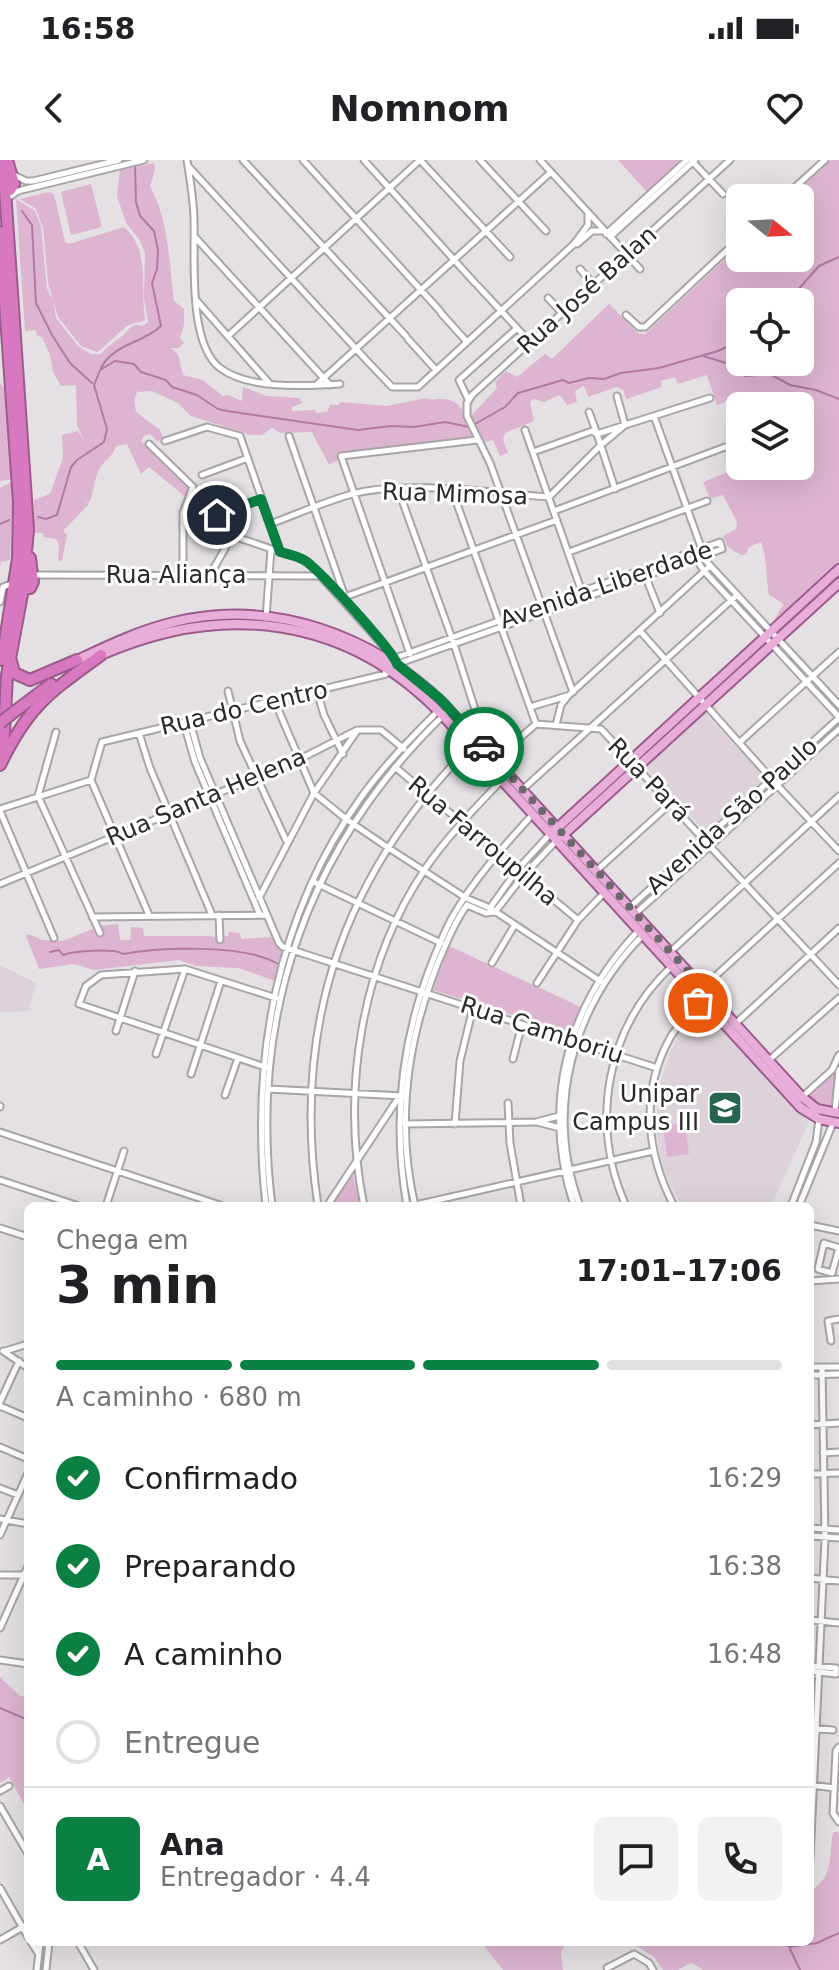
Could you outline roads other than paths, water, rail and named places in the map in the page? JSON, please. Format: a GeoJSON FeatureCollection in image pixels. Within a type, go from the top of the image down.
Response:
{"type":"FeatureCollection","features":[{"type":"Feature","properties":{"kind":"highway"},"geometry":{"type":"LineString","coordinates":[[3,188],[13,187],[12,174],[5,160]]}},
{"type":"Feature","properties":{"kind":"highway"},"geometry":{"type":"LineString","coordinates":[[0,693],[3,651],[19,586],[19,502],[4,291],[5,160]]}},
{"type":"Feature","properties":{"kind":"highway"},"geometry":{"type":"LineString","coordinates":[[3,230],[9,251],[33,575],[32,585],[19,586]]}},
{"type":"Feature","properties":{"kind":"highway"},"geometry":{"type":"LineString","coordinates":[[0,272],[4,291]]}},
{"type":"Feature","properties":{"kind":"highway"},"geometry":{"type":"LineString","coordinates":[[28,529],[11,666],[20,678],[30,680],[77,660]]}},
{"type":"Feature","properties":{"kind":"highway"},"geometry":{"type":"LineString","coordinates":[[0,758],[14,633]]}},
{"type":"Feature","properties":{"kind":"highway"},"geometry":{"type":"LineString","coordinates":[[14,709],[101,655]]}},
{"type":"Feature","properties":{"kind":"highway"},"geometry":{"type":"LineString","coordinates":[[0,765],[22,724],[42,699],[101,655]]}},
{"type":"Feature","properties":{"kind":"highway"},"geometry":{"type":"LineString","coordinates":[[0,720],[77,660]]}},
{"type":"Feature","properties":{"kind":"main road"},"geometry":{"type":"LineString","coordinates":[[772,638],[839,570]]}},
{"type":"Feature","properties":{"kind":"main road"},"geometry":{"type":"LineString","coordinates":[[560,831],[772,638],[839,583]]}},
{"type":"Feature","properties":{"kind":"main road"},"geometry":{"type":"LineString","coordinates":[[77,660],[129,640],[223,620],[269,620],[307,628],[391,666],[489,753],[532,815],[560,831]]}},
{"type":"Feature","properties":{"kind":"main road"},"geometry":{"type":"LineString","coordinates":[[101,655],[129,640]]}},
{"type":"Feature","properties":{"kind":"main road"},"geometry":{"type":"LineString","coordinates":[[444,710],[470,747],[501,781],[519,793],[560,831],[594,874],[801,1108],[817,1115],[836,1123],[837,1112],[817,1115]]}},
{"type":"Feature","properties":{"kind":"main road"},"geometry":{"type":"LineString","coordinates":[[594,874],[605,893],[630,914],[642,932],[667,954],[672,966],[702,993]]}},
{"type":"Feature","properties":{"kind":"main road"},"geometry":{"type":"LineString","coordinates":[[765,1064],[817,1115]]}},
{"type":"Feature","properties":{"kind":"street"},"geometry":{"type":"LineString","coordinates":[[12,174],[33,181],[119,160]]}},
{"type":"Feature","properties":{"kind":"street"},"geometry":{"type":"LineString","coordinates":[[243,160],[436,370]]}},
{"type":"Feature","properties":{"kind":"street"},"geometry":{"type":"LineString","coordinates":[[303,160],[467,342]]}},
{"type":"Feature","properties":{"kind":"street"},"geometry":{"type":"LineString","coordinates":[[364,160],[530,342]]}},
{"type":"Feature","properties":{"kind":"street"},"geometry":{"type":"LineString","coordinates":[[228,336],[420,160],[510,257]]}},
{"type":"Feature","properties":{"kind":"street"},"geometry":{"type":"LineString","coordinates":[[480,160],[546,231]]}},
{"type":"Feature","properties":{"kind":"street"},"geometry":{"type":"LineString","coordinates":[[540,160],[640,269]]}},
{"type":"Feature","properties":{"kind":"street"},"geometry":{"type":"LineString","coordinates":[[606,234],[691,160],[723,194]]}},
{"type":"Feature","properties":{"kind":"street","name":"Rua José Balan"},"geometry":{"type":"LineString","coordinates":[[469,399],[730,160]]}},
{"type":"Feature","properties":{"kind":"street"},"geometry":{"type":"LineString","coordinates":[[798,184],[825,160]]}},
{"type":"Feature","properties":{"kind":"street"},"geometry":{"type":"LineString","coordinates":[[3,230],[11,195],[18,191],[138,161]]}},
{"type":"Feature","properties":{"kind":"street"},"geometry":{"type":"LineString","coordinates":[[187,163],[392,387],[418,387],[500,310],[577,244],[590,228],[588,213]]}},
{"type":"Feature","properties":{"kind":"street"},"geometry":{"type":"LineString","coordinates":[[187,163],[200,337],[215,364],[234,375],[270,384],[340,384]]}},
{"type":"Feature","properties":{"kind":"street"},"geometry":{"type":"LineString","coordinates":[[316,385],[551,172]]}},
{"type":"Feature","properties":{"kind":"street"},"geometry":{"type":"LineString","coordinates":[[590,228],[606,234]]}},
{"type":"Feature","properties":{"kind":"street"},"geometry":{"type":"LineString","coordinates":[[194,236],[330,385]]}},
{"type":"Feature","properties":{"kind":"street"},"geometry":{"type":"LineString","coordinates":[[626,315],[639,327],[645,327],[726,251]]}},
{"type":"Feature","properties":{"kind":"street"},"geometry":{"type":"LineString","coordinates":[[580,269],[594,285]]}},
{"type":"Feature","properties":{"kind":"street"},"geometry":{"type":"LineString","coordinates":[[548,298],[562,313]]}},
{"type":"Feature","properties":{"kind":"street"},"geometry":{"type":"LineString","coordinates":[[197,301],[270,384]]}},
{"type":"Feature","properties":{"kind":"street"},"geometry":{"type":"LineString","coordinates":[[516,329],[459,380],[469,399],[466,408],[471,427],[490,463],[570,694]]}},
{"type":"Feature","properties":{"kind":"street"},"geometry":{"type":"LineString","coordinates":[[3,369],[9,356]]}},
{"type":"Feature","properties":{"kind":"street"},"geometry":{"type":"LineString","coordinates":[[2,381],[8,386],[11,397]]}},
{"type":"Feature","properties":{"kind":"street"},"geometry":{"type":"LineString","coordinates":[[617,396],[625,425]]}},
{"type":"Feature","properties":{"kind":"street"},"geometry":{"type":"LineString","coordinates":[[533,452],[592,431],[597,433],[710,398]]}},
{"type":"Feature","properties":{"kind":"street"},"geometry":{"type":"LineString","coordinates":[[589,412],[615,489]]}},
{"type":"Feature","properties":{"kind":"street"},"geometry":{"type":"LineString","coordinates":[[654,416],[702,552],[734,598]]}},
{"type":"Feature","properties":{"kind":"street"},"geometry":{"type":"LineString","coordinates":[[549,497],[625,425]]}},
{"type":"Feature","properties":{"kind":"street"},"geometry":{"type":"LineString","coordinates":[[165,441],[207,427],[240,436],[280,552]]}},
{"type":"Feature","properties":{"kind":"street"},"geometry":{"type":"LineString","coordinates":[[525,430],[583,595]]}},
{"type":"Feature","properties":{"kind":"street"},"geometry":{"type":"LineString","coordinates":[[289,436],[344,597]]}},
{"type":"Feature","properties":{"kind":"street"},"geometry":{"type":"LineString","coordinates":[[411,656],[341,456],[477,440]]}},
{"type":"Feature","properties":{"kind":"street"},"geometry":{"type":"LineString","coordinates":[[149,444],[192,483],[193,491],[183,519],[183,575]]}},
{"type":"Feature","properties":{"kind":"street"},"geometry":{"type":"LineString","coordinates":[[554,511],[725,447]]}},
{"type":"Feature","properties":{"kind":"street"},"geometry":{"type":"LineString","coordinates":[[202,475],[248,458]]}},
{"type":"Feature","properties":{"kind":"street"},"geometry":{"type":"LineString","coordinates":[[398,489],[453,641],[489,753],[514,743],[536,724],[452,490]]}},
{"type":"Feature","properties":{"kind":"street","name":"Rua Mimosa"},"geometry":{"type":"LineString","coordinates":[[270,524],[354,494],[398,489],[549,497]]}},
{"type":"Feature","properties":{"kind":"street"},"geometry":{"type":"LineString","coordinates":[[195,523],[261,499]]}},
{"type":"Feature","properties":{"kind":"street"},"geometry":{"type":"LineString","coordinates":[[569,552],[707,501]]}},
{"type":"Feature","properties":{"kind":"street"},"geometry":{"type":"LineString","coordinates":[[183,519],[303,559],[344,597],[391,666]]}},
{"type":"Feature","properties":{"kind":"street"},"geometry":{"type":"LineString","coordinates":[[344,597],[557,520]]}},
{"type":"Feature","properties":{"kind":"street"},"geometry":{"type":"LineString","coordinates":[[210,575],[232,536]]}},
{"type":"Feature","properties":{"kind":"street"},"geometry":{"type":"LineString","coordinates":[[269,620],[271,549]]}},
{"type":"Feature","properties":{"kind":"street","name":"Avenida Liberdade"},"geometry":{"type":"LineString","coordinates":[[391,666],[411,656],[702,552]]}},
{"type":"Feature","properties":{"kind":"street"},"geometry":{"type":"LineString","coordinates":[[694,555],[704,571],[839,705]]}},
{"type":"Feature","properties":{"kind":"street"},"geometry":{"type":"LineString","coordinates":[[556,725],[561,705],[570,694],[710,566]]}},
{"type":"Feature","properties":{"kind":"street"},"geometry":{"type":"LineString","coordinates":[[645,574],[660,613]]}},
{"type":"Feature","properties":{"kind":"street","name":"Rua Aliança"},"geometry":{"type":"LineString","coordinates":[[33,575],[320,576]]}},
{"type":"Feature","properties":{"kind":"street"},"geometry":{"type":"LineString","coordinates":[[0,602],[6,584],[19,586]]}},
{"type":"Feature","properties":{"kind":"street"},"geometry":{"type":"LineString","coordinates":[[519,793],[734,598]]}},
{"type":"Feature","properties":{"kind":"street"},"geometry":{"type":"LineString","coordinates":[[640,631],[839,851]]}},
{"type":"Feature","properties":{"kind":"street"},"geometry":{"type":"LineString","coordinates":[[740,742],[839,652]]}},
{"type":"Feature","properties":{"kind":"street","name":"Rua do Centro"},"geometry":{"type":"LineString","coordinates":[[91,780],[102,742],[317,691],[391,666]]}},
{"type":"Feature","properties":{"kind":"street"},"geometry":{"type":"LineString","coordinates":[[810,679],[839,718]]}},
{"type":"Feature","properties":{"kind":"street"},"geometry":{"type":"LineString","coordinates":[[228,691],[240,741],[287,841]]}},
{"type":"Feature","properties":{"kind":"street"},"geometry":{"type":"LineString","coordinates":[[317,691],[343,754]]}},
{"type":"Feature","properties":{"kind":"street"},"geometry":{"type":"LineString","coordinates":[[530,707],[570,694]]}},
{"type":"Feature","properties":{"kind":"street"},"geometry":{"type":"LineString","coordinates":[[557,699],[561,705]]}},
{"type":"Feature","properties":{"kind":"street"},"geometry":{"type":"LineString","coordinates":[[275,702],[314,793],[346,819],[486,913],[523,876],[560,831]]}},
{"type":"Feature","properties":{"kind":"street"},"geometry":{"type":"LineString","coordinates":[[316,883],[346,819],[392,764],[444,710]]}},
{"type":"Feature","properties":{"kind":"street","name":"Avenida São Paulo"},"geometry":{"type":"LineString","coordinates":[[630,914],[839,718]]}},
{"type":"Feature","properties":{"kind":"street"},"geometry":{"type":"LineString","coordinates":[[187,723],[260,915]]}},
{"type":"Feature","properties":{"kind":"street","name":"Rua Pará"},"geometry":{"type":"LineString","coordinates":[[536,724],[601,729],[839,985]]}},
{"type":"Feature","properties":{"kind":"street","name":"Avenida São Paulo"},"geometry":{"type":"LineString","coordinates":[[774,782],[839,729]]}},
{"type":"Feature","properties":{"kind":"street"},"geometry":{"type":"LineString","coordinates":[[256,904],[314,793],[357,730],[381,730],[405,750]]}},
{"type":"Feature","properties":{"kind":"street","name":"Rua Santa Helena"},"geometry":{"type":"LineString","coordinates":[[0,884],[298,760],[357,730]]}},
{"type":"Feature","properties":{"kind":"street"},"geometry":{"type":"LineString","coordinates":[[56,732],[38,796],[100,933]]}},
{"type":"Feature","properties":{"kind":"street"},"geometry":{"type":"LineString","coordinates":[[139,733],[150,768],[216,915],[220,940]]}},
{"type":"Feature","properties":{"kind":"street"},"geometry":{"type":"LineString","coordinates":[[318,1202],[311,1145],[310,1092],[315,1046],[333,964],[356,903],[387,847],[426,793],[470,747]]}},
{"type":"Feature","properties":{"kind":"street"},"geometry":{"type":"LineString","coordinates":[[269,1202],[266,1067],[295,920],[392,764]]}},
{"type":"Feature","properties":{"kind":"street","name":"Rua Farroupilha"},"geometry":{"type":"LineString","coordinates":[[392,764],[578,920]]}},
{"type":"Feature","properties":{"kind":"street"},"geometry":{"type":"LineString","coordinates":[[54,938],[0,810],[91,780],[149,915]]}},
{"type":"Feature","properties":{"kind":"street"},"geometry":{"type":"LineString","coordinates":[[363,1202],[356,1162],[354,1094],[361,1040],[375,977],[396,922],[424,870],[461,823],[501,781]]}},
{"type":"Feature","properties":{"kind":"street"},"geometry":{"type":"LineString","coordinates":[[213,794],[279,943],[290,949]]}},
{"type":"Feature","properties":{"kind":"street"},"geometry":{"type":"LineString","coordinates":[[667,954],[839,796]]}},
{"type":"Feature","properties":{"kind":"street"},"geometry":{"type":"LineString","coordinates":[[594,874],[671,803]]}},
{"type":"Feature","properties":{"kind":"street"},"geometry":{"type":"LineString","coordinates":[[411,1202],[401,1168],[409,1035],[454,913],[466,902],[497,853],[532,815]]}},
{"type":"Feature","properties":{"kind":"street"},"geometry":{"type":"LineString","coordinates":[[492,910],[517,870],[560,831]]}},
{"type":"Feature","properties":{"kind":"street"},"geometry":{"type":"LineString","coordinates":[[672,1202],[653,1151],[650,1099],[657,1068],[677,1026],[702,993],[839,863]]}},
{"type":"Feature","properties":{"kind":"street"},"geometry":{"type":"LineString","coordinates":[[316,883],[443,943]]}},
{"type":"Feature","properties":{"kind":"street"},"geometry":{"type":"LineString","coordinates":[[537,983],[578,920],[605,893]]}},
{"type":"Feature","properties":{"kind":"street"},"geometry":{"type":"LineString","coordinates":[[492,910],[601,982]]}},
{"type":"Feature","properties":{"kind":"street"},"geometry":{"type":"LineString","coordinates":[[92,917],[267,915]]}},
{"type":"Feature","properties":{"kind":"street"},"geometry":{"type":"LineString","coordinates":[[492,963],[514,926]]}},
{"type":"Feature","properties":{"kind":"street"},"geometry":{"type":"LineString","coordinates":[[732,1027],[839,928]]}},
{"type":"Feature","properties":{"kind":"street"},"geometry":{"type":"LineString","coordinates":[[573,1202],[560,1128],[562,1077],[586,1003],[618,953],[642,932]]}},
{"type":"Feature","properties":{"kind":"street"},"geometry":{"type":"LineString","coordinates":[[269,1202],[261,1114],[274,998],[290,949]]}},
{"type":"Feature","properties":{"kind":"street","name":"Rua Camboriu"},"geometry":{"type":"LineString","coordinates":[[290,949],[657,1068]]}},
{"type":"Feature","properties":{"kind":"street"},"geometry":{"type":"LineString","coordinates":[[625,1202],[611,1162],[606,1108],[616,1055],[629,1022],[655,984],[672,966]]}},
{"type":"Feature","properties":{"kind":"street"},"geometry":{"type":"LineString","coordinates":[[266,1067],[79,1004],[92,979],[105,974],[185,969],[281,999]]}},
{"type":"Feature","properties":{"kind":"street"},"geometry":{"type":"LineString","coordinates":[[156,1054],[185,969]]}},
{"type":"Feature","properties":{"kind":"street"},"geometry":{"type":"LineString","coordinates":[[116,1031],[135,971]]}},
{"type":"Feature","properties":{"kind":"street"},"geometry":{"type":"LineString","coordinates":[[191,1074],[221,981]]}},
{"type":"Feature","properties":{"kind":"street"},"geometry":{"type":"LineString","coordinates":[[765,1064],[839,998]]}},
{"type":"Feature","properties":{"kind":"street"},"geometry":{"type":"LineString","coordinates":[[455,1124],[460,1061],[473,1008]]}},
{"type":"Feature","properties":{"kind":"street"},"geometry":{"type":"LineString","coordinates":[[513,1059],[522,1024]]}},
{"type":"Feature","properties":{"kind":"street"},"geometry":{"type":"LineString","coordinates":[[574,1041],[566,1095],[568,1172],[579,1202]]}},
{"type":"Feature","properties":{"kind":"street"},"geometry":{"type":"LineString","coordinates":[[837,1112],[836,1071],[839,1055]]}},
{"type":"Feature","properties":{"kind":"street"},"geometry":{"type":"LineString","coordinates":[[225,1095],[238,1058]]}},
{"type":"Feature","properties":{"kind":"street"},"geometry":{"type":"LineString","coordinates":[[802,1097],[836,1071]]}},
{"type":"Feature","properties":{"kind":"street"},"geometry":{"type":"LineString","coordinates":[[268,1089],[403,1096]]}},
{"type":"Feature","properties":{"kind":"street"},"geometry":{"type":"LineString","coordinates":[[403,1096],[412,1202]]}},
{"type":"Feature","properties":{"kind":"street"},"geometry":{"type":"LineString","coordinates":[[330,1202],[403,1096]]}},
{"type":"Feature","properties":{"kind":"street"},"geometry":{"type":"LineString","coordinates":[[508,1103],[508,1123],[520,1202]]}},
{"type":"Feature","properties":{"kind":"street"},"geometry":{"type":"LineString","coordinates":[[793,1202],[813,1151],[817,1115]]}},
{"type":"Feature","properties":{"kind":"street"},"geometry":{"type":"LineString","coordinates":[[405,1124],[536,1122],[559,1116]]}},
{"type":"Feature","properties":{"kind":"street"},"geometry":{"type":"LineString","coordinates":[[536,1122],[560,1128]]}},
{"type":"Feature","properties":{"kind":"street"},"geometry":{"type":"LineString","coordinates":[[801,1202],[836,1123]]}},
{"type":"Feature","properties":{"kind":"street"},"geometry":{"type":"LineString","coordinates":[[0,1132],[211,1202]]}},
{"type":"Feature","properties":{"kind":"street"},"geometry":{"type":"LineString","coordinates":[[107,1202],[124,1151]]}},
{"type":"Feature","properties":{"kind":"street"},"geometry":{"type":"LineString","coordinates":[[430,1202],[653,1151]]}},
{"type":"Feature","properties":{"kind":"street"},"geometry":{"type":"LineString","coordinates":[[0,1180],[67,1202]]}},
{"type":"Feature","properties":{"kind":"street"},"geometry":{"type":"LineString","coordinates":[[814,1226],[839,1231]]}},
{"type":"Feature","properties":{"kind":"street"},"geometry":{"type":"LineString","coordinates":[[0,1228],[24,1236]]}},
{"type":"Feature","properties":{"kind":"street"},"geometry":{"type":"LineString","coordinates":[[824,1243],[839,1250],[836,1268],[832,1273],[818,1269],[824,1243]]}},
{"type":"Feature","properties":{"kind":"street"},"geometry":{"type":"LineString","coordinates":[[814,1281],[839,1279]]}},
{"type":"Feature","properties":{"kind":"street"},"geometry":{"type":"LineString","coordinates":[[831,1341],[828,1321],[839,1319]]}},
{"type":"Feature","properties":{"kind":"street"},"geometry":{"type":"LineString","coordinates":[[2,1352],[24,1345]]}},
{"type":"Feature","properties":{"kind":"street"},"geometry":{"type":"LineString","coordinates":[[2,1352],[24,1365]]}},
{"type":"Feature","properties":{"kind":"street"},"geometry":{"type":"LineString","coordinates":[[19,1361],[0,1404],[24,1416]]}},
{"type":"Feature","properties":{"kind":"street"},"geometry":{"type":"LineString","coordinates":[[814,1374],[839,1367]]}},
{"type":"Feature","properties":{"kind":"street"},"geometry":{"type":"LineString","coordinates":[[814,1368],[839,1374]]}},
{"type":"Feature","properties":{"kind":"street"},"geometry":{"type":"LineString","coordinates":[[814,1718],[825,1538],[822,1371]]}},
{"type":"Feature","properties":{"kind":"street"},"geometry":{"type":"LineString","coordinates":[[814,1425],[839,1423]]}},
{"type":"Feature","properties":{"kind":"street"},"geometry":{"type":"LineString","coordinates":[[0,1447],[24,1457]]}},
{"type":"Feature","properties":{"kind":"street"},"geometry":{"type":"LineString","coordinates":[[823,1453],[839,1452]]}},
{"type":"Feature","properties":{"kind":"street"},"geometry":{"type":"LineString","coordinates":[[814,1474],[839,1473]]}},
{"type":"Feature","properties":{"kind":"street"},"geometry":{"type":"LineString","coordinates":[[0,1535],[24,1482]]}},
{"type":"Feature","properties":{"kind":"street"},"geometry":{"type":"LineString","coordinates":[[0,1488],[18,1495]]}},
{"type":"Feature","properties":{"kind":"street"},"geometry":{"type":"LineString","coordinates":[[0,1519],[24,1523]]}},
{"type":"Feature","properties":{"kind":"street"},"geometry":{"type":"LineString","coordinates":[[814,1529],[839,1530]]}},
{"type":"Feature","properties":{"kind":"street"},"geometry":{"type":"LineString","coordinates":[[814,1537],[839,1538]]}},
{"type":"Feature","properties":{"kind":"street"},"geometry":{"type":"LineString","coordinates":[[0,1575],[24,1575]]}},
{"type":"Feature","properties":{"kind":"street"},"geometry":{"type":"LineString","coordinates":[[0,1628],[24,1579]]}},
{"type":"Feature","properties":{"kind":"street"},"geometry":{"type":"LineString","coordinates":[[814,1579],[839,1581]]}},
{"type":"Feature","properties":{"kind":"street"},"geometry":{"type":"LineString","coordinates":[[814,1620],[839,1623]]}},
{"type":"Feature","properties":{"kind":"street"},"geometry":{"type":"LineString","coordinates":[[0,1660],[24,1664]]}},
{"type":"Feature","properties":{"kind":"street"},"geometry":{"type":"LineString","coordinates":[[814,1669],[819,1669]]}},
{"type":"Feature","properties":{"kind":"street"},"geometry":{"type":"LineString","coordinates":[[814,1728],[833,1730]]}},
{"type":"Feature","properties":{"kind":"street"},"geometry":{"type":"LineString","coordinates":[[839,1747],[836,1751],[833,1813],[839,1822]]}},
{"type":"Feature","properties":{"kind":"street"},"geometry":{"type":"LineString","coordinates":[[814,1785],[834,1788]]}},
{"type":"Feature","properties":{"kind":"street"},"geometry":{"type":"LineString","coordinates":[[0,1791],[9,1786]]}},
{"type":"Feature","properties":{"kind":"street"},"geometry":{"type":"LineString","coordinates":[[0,1806],[24,1847]]}},
{"type":"Feature","properties":{"kind":"street"},"geometry":{"type":"LineString","coordinates":[[0,1888],[24,1924]]}},
{"type":"Feature","properties":{"kind":"street"},"geometry":{"type":"LineString","coordinates":[[0,1940],[24,1927]]}},
{"type":"Feature","properties":{"kind":"street"},"geometry":{"type":"LineString","coordinates":[[33,1946],[39,1954]]}},
{"type":"Feature","properties":{"kind":"street"},"geometry":{"type":"LineString","coordinates":[[38,1967],[40,1946]]}},
{"type":"Feature","properties":{"kind":"street"},"geometry":{"type":"LineString","coordinates":[[46,1970],[49,1946]]}},
{"type":"Feature","properties":{"kind":"street"},"geometry":{"type":"LineString","coordinates":[[80,1946],[94,1970]]}},
{"type":"Feature","properties":{"kind":"street"},"geometry":{"type":"LineString","coordinates":[[607,1969],[634,1954],[649,1963],[653,1970]]}},
{"type":"Feature","properties":{"kind":"street"},"geometry":{"type":"LineString","coordinates":[[38,1967],[43,1964],[46,1970]]}},
{"type":"Feature","properties":{"kind":"waterway"},"geometry":{"type":"LineString","coordinates":[[101,368],[113,353],[161,326],[152,283],[157,269],[158,250],[154,231],[140,216],[136,202],[135,165]]}},
{"type":"Feature","properties":{"kind":"waterway"},"geometry":{"type":"LineString","coordinates":[[22,211],[32,225],[36,303],[70,363],[92,383]]}},
{"type":"Feature","properties":{"kind":"waterway"},"geometry":{"type":"LineString","coordinates":[[799,288],[819,266],[839,257]]}},
{"type":"Feature","properties":{"kind":"waterway"},"geometry":{"type":"LineString","coordinates":[[475,424],[505,407],[518,393],[563,380],[569,383],[589,378],[604,379],[621,373],[659,368],[726,347]]}},
{"type":"Feature","properties":{"kind":"waterway"},"geometry":{"type":"LineString","coordinates":[[703,356],[736,366],[745,376],[770,374],[790,385],[839,399]]}},
{"type":"Feature","properties":{"kind":"waterway"},"geometry":{"type":"LineString","coordinates":[[38,517],[46,519],[57,515],[71,467],[104,442],[107,429],[94,385],[100,370],[115,361],[134,364],[141,372],[166,380],[172,387],[197,395],[218,409],[227,411],[358,430],[445,422],[469,427]]}},
{"type":"Feature","properties":{"kind":"waterway"},"geometry":{"type":"LineString","coordinates":[[0,524],[9,520]]}},
{"type":"Feature","properties":{"kind":"waterway"},"geometry":{"type":"LineString","coordinates":[[50,952],[59,950],[63,955],[84,951],[123,954],[158,950],[225,950],[278,964]]}},
{"type":"Feature","properties":{"kind":"waterway"},"geometry":{"type":"LineString","coordinates":[[0,1708],[24,1718]]}},
{"type":"Feature","properties":{"kind":"waterway"},"geometry":{"type":"LineString","coordinates":[[814,1943],[839,1933]]}},
{"type":"Feature","properties":{"kind":"waterway"},"geometry":{"type":"LineString","coordinates":[[788,1946],[796,1946]]}},
{"type":"Feature","properties":{"kind":"waterway"},"geometry":{"type":"LineString","coordinates":[[790,1949],[800,1970]]}},
{"type":"Feature","properties":{"kind":"place","name":"Unipar Campus III"},"geometry":{"type":"Point","coordinates":[725,1108]}}]}
